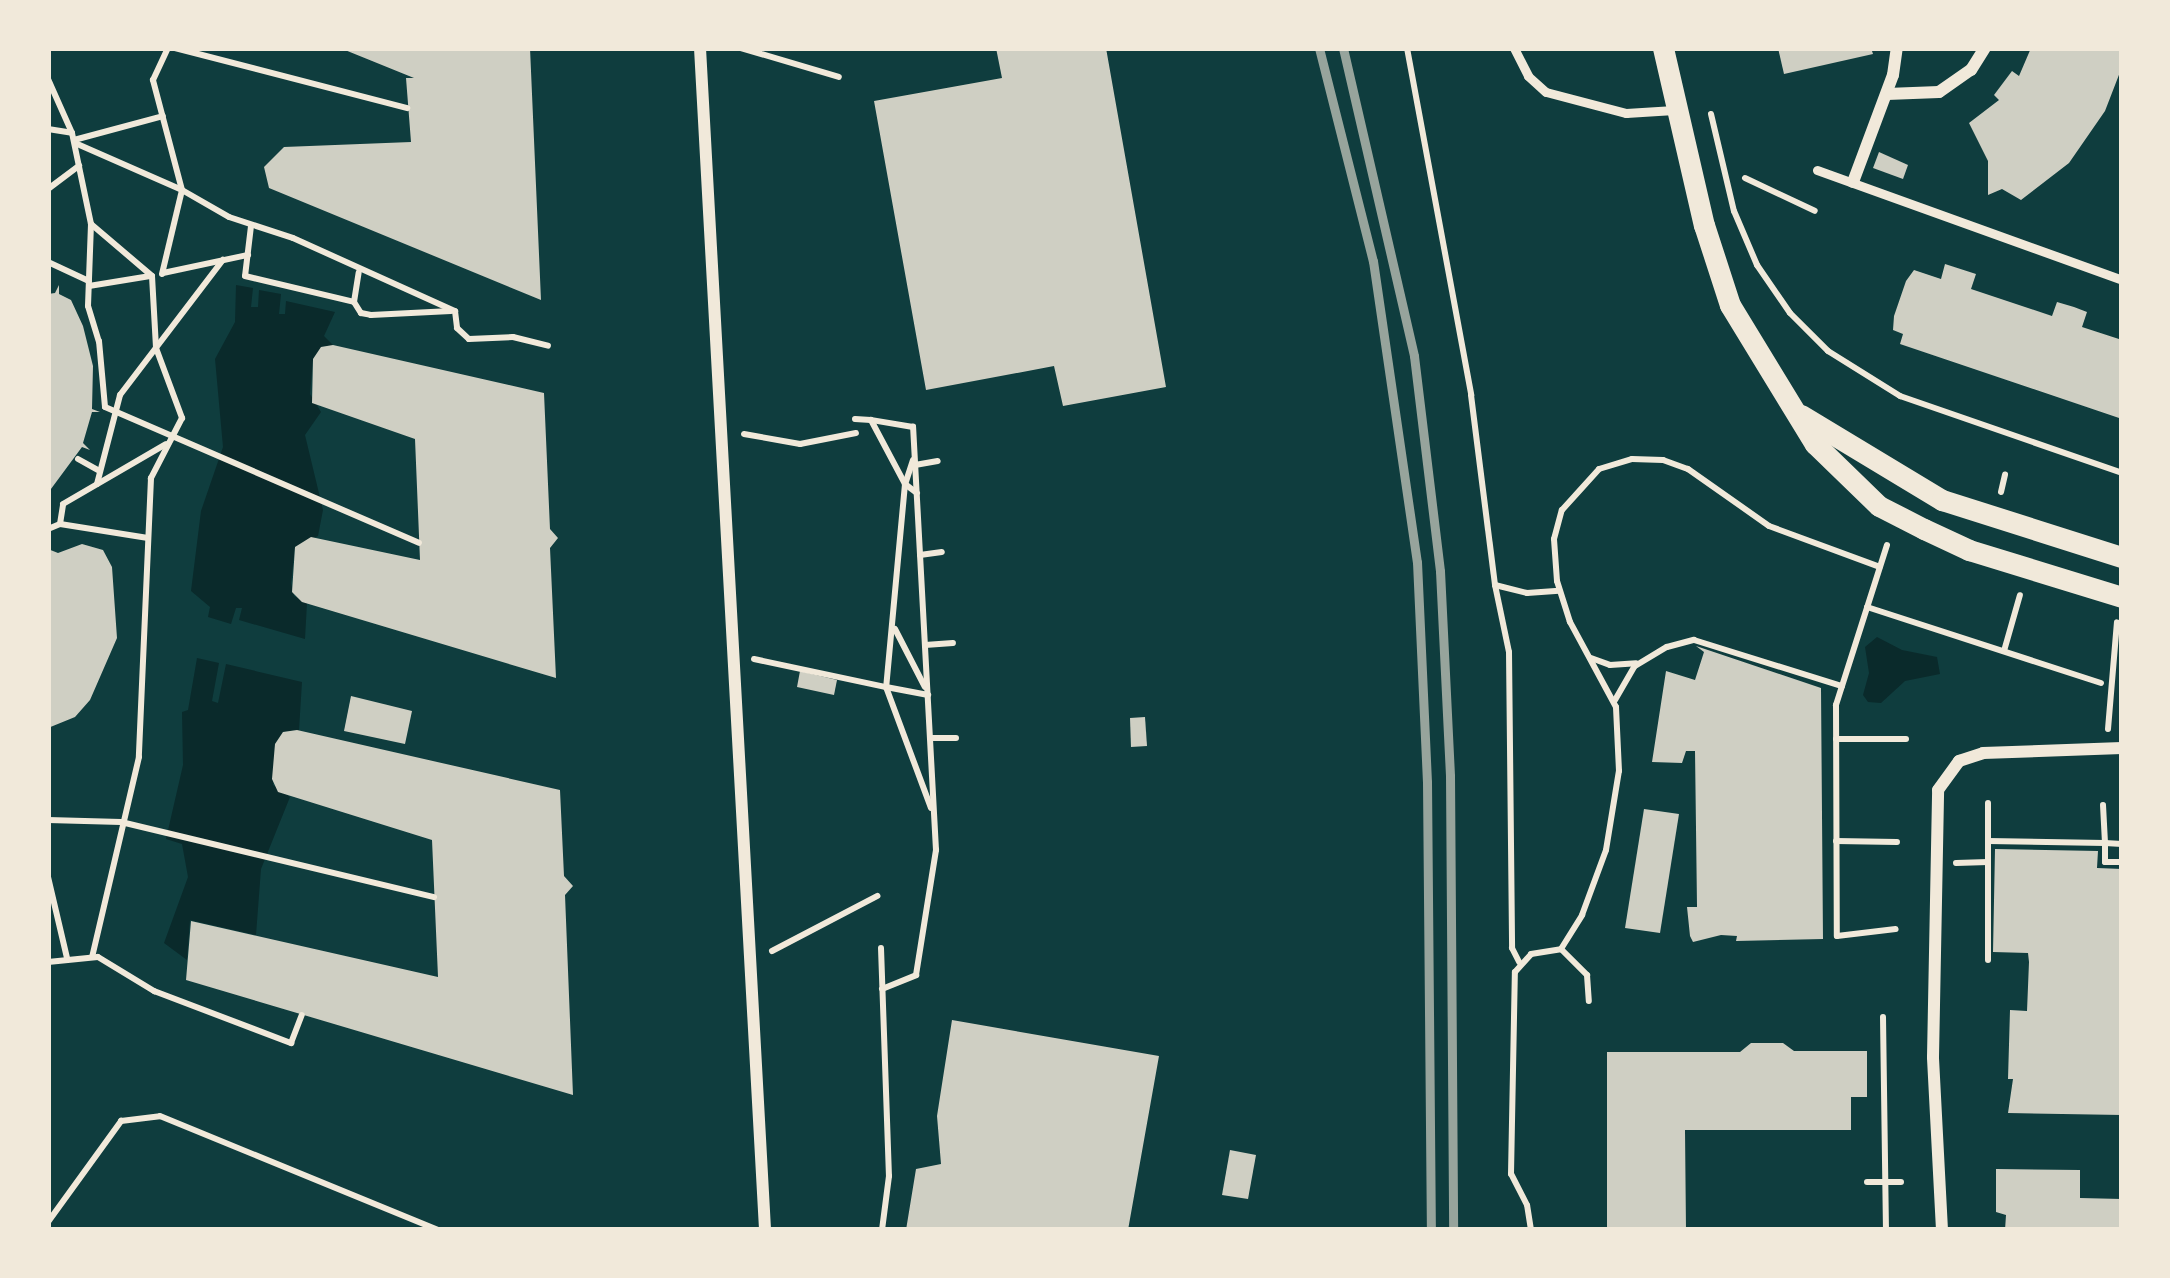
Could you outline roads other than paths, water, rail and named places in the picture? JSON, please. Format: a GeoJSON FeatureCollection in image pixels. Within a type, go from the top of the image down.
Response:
{"type":"FeatureCollection","features":[{"type":"Feature","properties":{"kind":"street"},"geometry":{"type":"LineString","coordinates":[[700,48],[765,1230]]}},
{"type":"Feature","properties":{"kind":"street"},"geometry":{"type":"LineString","coordinates":[[1663,48],[1730,305],[1815,444],[1879,506],[1969,550],[2120,602]]}},
{"type":"Feature","properties":{"kind":"street"},"geometry":{"type":"LineString","coordinates":[[1853,182],[1887,94],[1897,48]]}},
{"type":"Feature","properties":{"kind":"street"},"geometry":{"type":"LineString","coordinates":[[1887,94],[1940,92],[1971,70],[1985,48]]}},
{"type":"Feature","properties":{"kind":"street"},"geometry":{"type":"LineString","coordinates":[[1797,413],[1942,500],[2122,557]]}},
{"type":"Feature","properties":{"kind":"street"},"geometry":{"type":"LineString","coordinates":[[1942,1230],[1933,1057],[1939,790],[1951,769],[1971,755],[2122,748]]}},
{"type":"Feature","properties":{"kind":"lane"},"geometry":{"type":"LineString","coordinates":[[1514,48],[1528,76],[1546,92],[1625,113],[1677,110]]}},
{"type":"Feature","properties":{"kind":"lane"},"geometry":{"type":"LineString","coordinates":[[1817,170],[2122,280]]}},
{"type":"Feature","properties":{"kind":"water"},"geometry":{"type":"Polygon","coordinates":[[[236,285],[253,288],[251,307],[258,307],[259,290],[281,294],[279,314],[285,314],[286,301],[335,312],[324,336],[333,345],[321,347],[313,359],[310,394],[321,412],[305,435],[323,510],[318,536],[295,547],[291,583],[294,596],[307,603],[305,639],[239,620],[242,608],[236,608],[231,624],[208,617],[210,607],[191,591],[201,511],[223,447],[215,359],[235,322],[236,285]]]}},
{"type":"Feature","properties":{"kind":"water"},"geometry":{"type":"Polygon","coordinates":[[[1877,637],[1902,650],[1937,657],[1940,674],[1905,681],[1881,703],[1868,702],[1863,695],[1869,673],[1865,647],[1877,637]]]}},
{"type":"Feature","properties":{"kind":"water"},"geometry":{"type":"Polygon","coordinates":[[[197,658],[219,663],[212,701],[218,703],[226,664],[302,682],[299,730],[283,732],[275,744],[273,785],[290,797],[261,869],[256,935],[190,920],[187,960],[164,943],[188,877],[182,844],[166,839],[183,765],[182,712],[188,710],[197,658]]]}},
{"type":"Feature","properties":{"kind":"railway"},"geometry":{"type":"LineString","coordinates":[[1319,48],[1373,261],[1417,562],[1427,782],[1431,1230]]}},
{"type":"Feature","properties":{"kind":"railway"},"geometry":{"type":"LineString","coordinates":[[1343,48],[1414,356],[1440,571],[1450,776],[1453,1230]]}}]}
